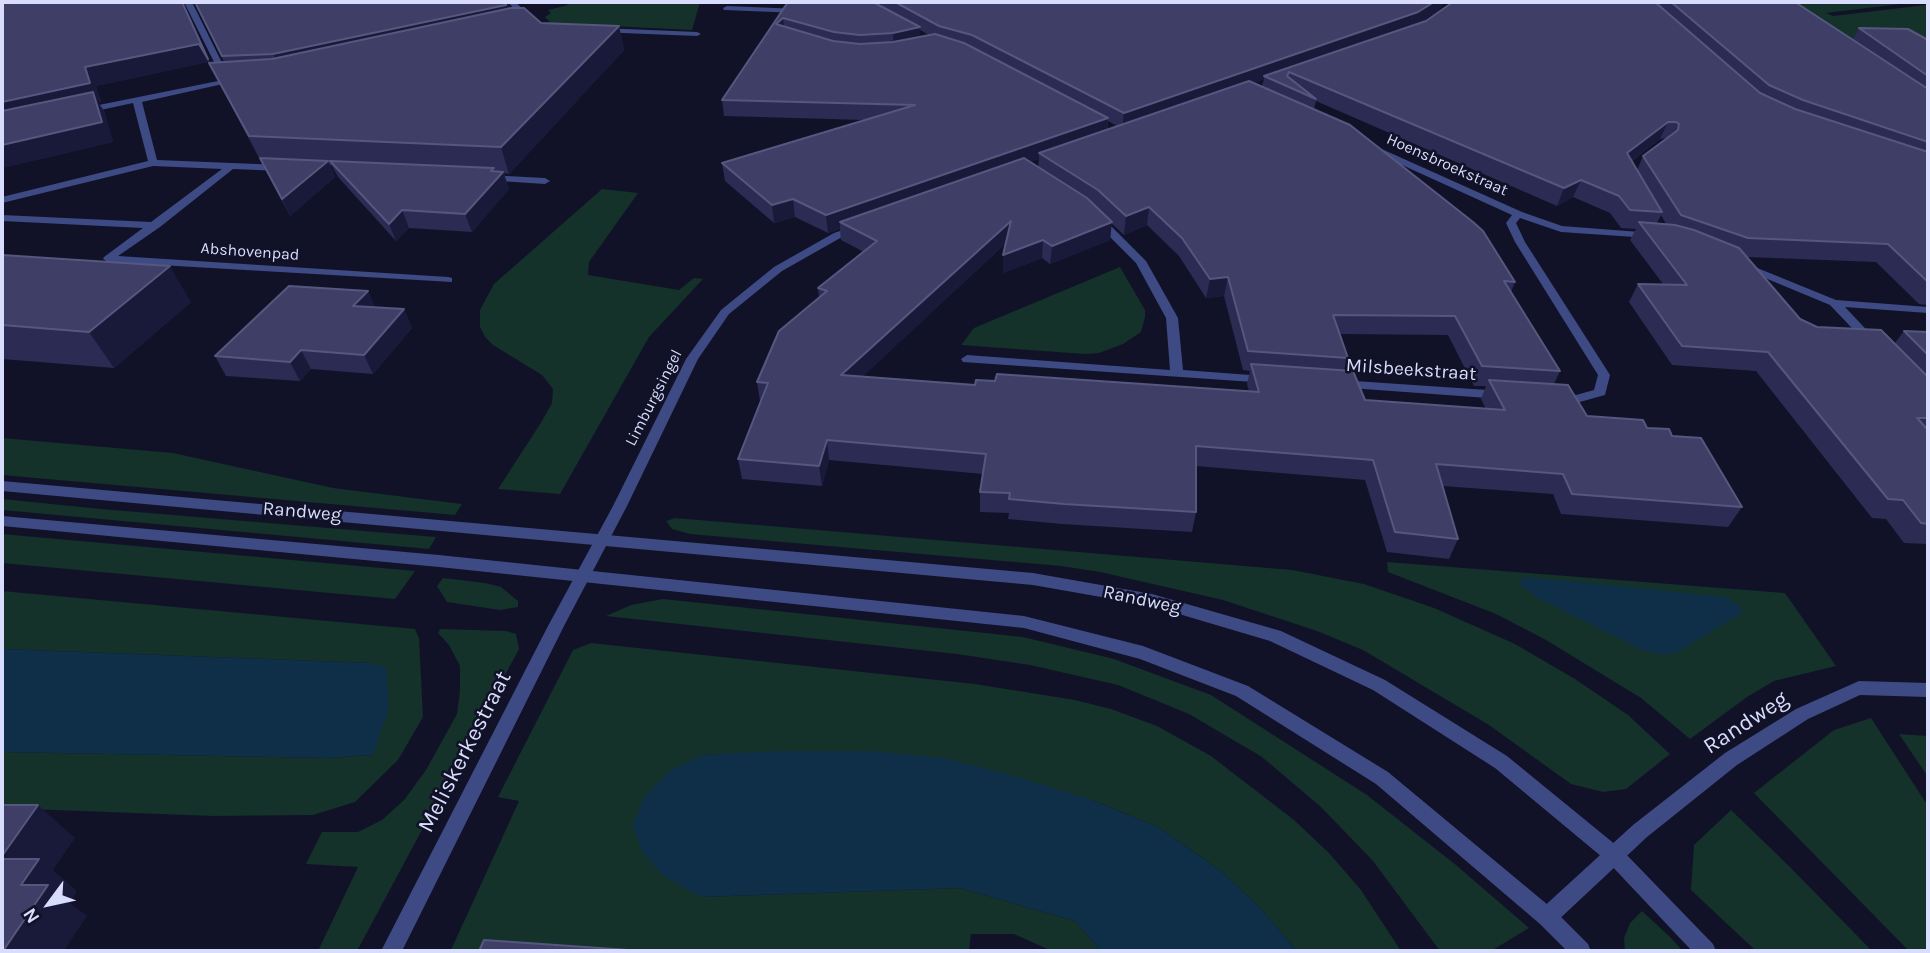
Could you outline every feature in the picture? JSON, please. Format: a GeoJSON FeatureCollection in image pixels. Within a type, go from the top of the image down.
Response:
{"type":"FeatureCollection","features":[{"type":"Feature","properties":{"kind":"street"},"geometry":{"type":"LineString","coordinates":[[188,2],[226,80]]}},
{"type":"Feature","properties":{"kind":"street"},"geometry":{"type":"LineString","coordinates":[[511,2],[519,9],[517,26]]}},
{"type":"Feature","properties":{"kind":"street"},"geometry":{"type":"LineString","coordinates":[[727,8],[804,11]]}},
{"type":"Feature","properties":{"kind":"street"},"geometry":{"type":"LineString","coordinates":[[504,29],[530,27]]}},
{"type":"Feature","properties":{"kind":"street"},"geometry":{"type":"LineString","coordinates":[[585,29],[697,34]]}},
{"type":"Feature","properties":{"kind":"street"},"geometry":{"type":"LineString","coordinates":[[69,114],[226,80],[249,79]]}},
{"type":"Feature","properties":{"kind":"street"},"geometry":{"type":"LineString","coordinates":[[137,100],[153,163]]}},
{"type":"Feature","properties":{"kind":"street","name":"Hoensbroekstraat"},"geometry":{"type":"LineString","coordinates":[[1362,144],[1518,214],[1561,229],[1666,237]]}},
{"type":"Feature","properties":{"kind":"street"},"geometry":{"type":"LineString","coordinates":[[2,200],[153,163],[293,169]]}},
{"type":"Feature","properties":{"kind":"street","name":"Abshovenpad"},"geometry":{"type":"LineString","coordinates":[[229,168],[156,225],[108,258],[448,280]]}},
{"type":"Feature","properties":{"kind":"street"},"geometry":{"type":"LineString","coordinates":[[475,177],[545,181]]}},
{"type":"Feature","properties":{"kind":"street"},"geometry":{"type":"LineString","coordinates":[[1091,212],[1141,261],[1172,318],[1177,374]]}},
{"type":"Feature","properties":{"kind":"street","name":"Hoensbroekstraat"},"geometry":{"type":"LineString","coordinates":[[1518,214],[1511,223],[1520,242],[1604,375],[1600,392],[1576,399],[1549,398]]}},
{"type":"Feature","properties":{"kind":"street"},"geometry":{"type":"LineString","coordinates":[[2,218],[156,225]]}},
{"type":"Feature","properties":{"kind":"street","name":"Limburgsingel"},"geometry":{"type":"LineString","coordinates":[[603,540],[692,359],[725,312],[778,269],[838,235],[875,222]]}},
{"type":"Feature","properties":{"kind":"street"},"geometry":{"type":"LineString","coordinates":[[1737,263],[1834,303],[1928,310]]}},
{"type":"Feature","properties":{"kind":"street"},"geometry":{"type":"LineString","coordinates":[[1834,303],[1884,355]]}},
{"type":"Feature","properties":{"kind":"street"},"geometry":{"type":"LineString","coordinates":[[967,359],[1274,380]]}},
{"type":"Feature","properties":{"kind":"street","name":"Milsbeekstraat"},"geometry":{"type":"LineString","coordinates":[[1329,384],[1521,396]]}},
{"type":"Feature","properties":{"kind":"street","name":"Randweg"},"geometry":{"type":"LineString","coordinates":[[2,486],[1033,579],[1152,600],[1275,636],[1379,685],[1501,762],[1615,856],[1706,951]]}},
{"type":"Feature","properties":{"kind":"street","name":"Randweg"},"geometry":{"type":"LineString","coordinates":[[2,521],[584,576],[1024,622],[1143,653],[1242,691],[1382,778],[1547,916],[1581,951]]}},
{"type":"Feature","properties":{"kind":"street"},"geometry":{"type":"LineString","coordinates":[[584,576],[603,540]]}},
{"type":"Feature","properties":{"kind":"street","name":"Meliskerkestraat"},"geometry":{"type":"LineString","coordinates":[[391,951],[584,576]]}},
{"type":"Feature","properties":{"kind":"street","name":"Randweg"},"geometry":{"type":"LineString","coordinates":[[1547,916],[1640,831],[1731,759],[1802,714],[1859,688],[1928,690]]}},
{"type":"Feature","properties":{"kind":"green space"},"geometry":{"type":"Polygon","coordinates":[[[564,2],[700,2],[692,30],[551,23],[545,17],[551,13],[548,10],[568,5],[564,2]]]}},
{"type":"Feature","properties":{"kind":"green space"},"geometry":{"type":"Polygon","coordinates":[[[1754,2],[1917,2],[1826,13],[1833,16],[1926,5],[1928,47],[1855,44],[1754,2]]]}},
{"type":"Feature","properties":{"kind":"green space"},"geometry":{"type":"Polygon","coordinates":[[[602,189],[638,193],[589,262],[588,275],[679,290],[694,278],[703,279],[649,337],[560,494],[498,489],[552,403],[553,389],[542,375],[493,345],[485,337],[480,327],[480,310],[494,284],[602,189]]]}},
{"type":"Feature","properties":{"kind":"green space"},"geometry":{"type":"Polygon","coordinates":[[[1120,267],[1145,310],[1141,332],[1123,344],[1099,353],[1084,354],[961,345],[974,328],[1120,267]]]}},
{"type":"Feature","properties":{"kind":"green space"},"geometry":{"type":"Polygon","coordinates":[[[2,438],[173,453],[333,488],[462,504],[455,515],[2,475],[2,438]]]}},
{"type":"Feature","properties":{"kind":"green space"},"geometry":{"type":"Polygon","coordinates":[[[2,499],[436,537],[429,549],[2,510],[2,499]]]}},
{"type":"Feature","properties":{"kind":"green space"},"geometry":{"type":"Polygon","coordinates":[[[675,518],[1292,570],[1364,584],[1434,608],[1515,644],[1575,679],[1628,715],[1670,754],[1626,789],[1603,792],[1571,784],[1489,725],[1363,650],[1317,631],[1223,600],[1100,572],[1061,566],[690,534],[672,529],[666,521],[675,518]]]}},
{"type":"Feature","properties":{"kind":"green space"},"geometry":{"type":"Polygon","coordinates":[[[2,534],[415,571],[395,599],[2,563],[2,534]]]}},
{"type":"Feature","properties":{"kind":"green space"},"geometry":{"type":"Polygon","coordinates":[[[1387,562],[1785,593],[1836,666],[1774,681],[1747,697],[1690,739],[1641,698],[1546,640],[1496,614],[1388,572],[1387,562]]]}},
{"type":"Feature","properties":{"kind":"green space"},"geometry":{"type":"Polygon","coordinates":[[[443,578],[501,587],[518,601],[518,607],[500,610],[447,602],[437,586],[443,578]]]}},
{"type":"Feature","properties":{"kind":"green space"},"geometry":{"type":"Polygon","coordinates":[[[2,591],[415,629],[419,638],[423,717],[398,760],[355,802],[313,815],[213,816],[2,808],[2,752],[329,758],[373,755],[370,663],[2,649],[2,591]]]}},
{"type":"Feature","properties":{"kind":"green space"},"geometry":{"type":"Polygon","coordinates":[[[663,599],[1023,637],[1114,659],[1211,695],[1367,795],[1456,865],[1529,928],[1491,951],[1440,951],[1373,861],[1321,807],[1262,757],[1189,714],[1118,685],[1030,665],[957,654],[606,616],[631,605],[663,599]]]}},
{"type":"Feature","properties":{"kind":"green space"},"geometry":{"type":"Polygon","coordinates":[[[440,629],[506,631],[516,634],[519,649],[357,951],[318,951],[358,867],[306,864],[322,832],[358,832],[382,820],[404,800],[426,770],[457,714],[460,666],[449,645],[438,633],[440,629]]]}},
{"type":"Feature","properties":{"kind":"green space"},"geometry":{"type":"Polygon","coordinates":[[[591,643],[975,684],[1075,700],[1111,709],[1157,726],[1211,756],[1294,820],[1329,853],[1361,890],[1401,951],[1297,951],[1260,908],[1221,871],[1158,827],[1092,800],[870,751],[702,755],[701,897],[960,888],[1075,921],[1101,951],[1052,951],[1014,934],[971,934],[969,951],[451,950],[519,801],[498,797],[573,650],[591,643]]]}},
{"type":"Feature","properties":{"kind":"green space"},"geometry":{"type":"Polygon","coordinates":[[[1871,718],[1928,806],[1928,951],[1909,951],[1754,793],[1834,730],[1871,718]]]}},
{"type":"Feature","properties":{"kind":"green space"},"geometry":{"type":"Polygon","coordinates":[[[1899,734],[1928,736],[1928,777],[1899,734]]]}},
{"type":"Feature","properties":{"kind":"green space"},"geometry":{"type":"Polygon","coordinates":[[[1731,810],[1872,951],[1756,951],[1691,890],[1694,845],[1731,810]]]}},
{"type":"Feature","properties":{"kind":"green space"},"geometry":{"type":"Polygon","coordinates":[[[1642,911],[1683,951],[1625,951],[1624,938],[1630,923],[1642,911]]]}},
{"type":"Feature","properties":{"kind":"water"},"geometry":{"type":"Polygon","coordinates":[[[1527,577],[1726,597],[1741,607],[1742,613],[1674,654],[1655,654],[1536,597],[1520,585],[1521,580],[1527,577]]]}},
{"type":"Feature","properties":{"kind":"water"},"geometry":{"type":"Polygon","coordinates":[[[2,649],[370,663],[386,668],[389,708],[373,755],[329,758],[2,752],[2,649]]]}},
{"type":"Feature","properties":{"kind":"water"},"geometry":{"type":"Polygon","coordinates":[[[780,751],[870,751],[943,758],[1092,800],[1158,827],[1221,871],[1260,908],[1297,951],[1101,951],[1075,921],[960,888],[701,897],[662,875],[642,851],[633,825],[644,798],[668,772],[702,755],[780,751]]]}},
{"type":"Feature","properties":{"kind":"building"},"geometry":{"type":"Polygon","coordinates":[[[2,2],[182,2],[208,59],[199,44],[85,67],[90,83],[2,102],[2,2]]]}},
{"type":"Feature","properties":{"kind":"building"},"geometry":{"type":"Polygon","coordinates":[[[195,2],[506,2],[506,5],[273,54],[222,56],[195,2]]]}},
{"type":"Feature","properties":{"kind":"building"},"geometry":{"type":"Polygon","coordinates":[[[788,2],[873,2],[920,27],[893,33],[860,35],[834,32],[783,18],[776,24],[833,41],[860,44],[893,42],[935,34],[964,43],[1108,118],[826,215],[793,199],[772,205],[722,163],[915,105],[722,100],[788,2]]]}},
{"type":"Feature","properties":{"kind":"building"},"geometry":{"type":"Polygon","coordinates":[[[895,2],[1434,2],[1418,12],[1124,113],[972,35],[939,26],[895,2]]]}},
{"type":"Feature","properties":{"kind":"building"},"geometry":{"type":"Polygon","coordinates":[[[1453,2],[1655,2],[1760,93],[1795,109],[1928,152],[1928,282],[1888,244],[1748,238],[1681,215],[1643,156],[1678,130],[1679,124],[1676,122],[1668,122],[1627,153],[1662,212],[1630,210],[1619,196],[1581,180],[1564,188],[1289,72],[1287,76],[1316,99],[1264,76],[1426,21],[1453,2]]]}},
{"type":"Feature","properties":{"kind":"building"},"geometry":{"type":"Polygon","coordinates":[[[1671,2],[1795,2],[1928,89],[1928,142],[1803,100],[1769,85],[1671,2]]]}},
{"type":"Feature","properties":{"kind":"building"},"geometry":{"type":"Polygon","coordinates":[[[511,8],[524,8],[541,23],[619,26],[501,147],[249,136],[209,63],[272,59],[511,8]]]}},
{"type":"Feature","properties":{"kind":"building"},"geometry":{"type":"Polygon","coordinates":[[[1859,28],[1908,29],[1928,40],[1928,76],[1859,28]]]}},
{"type":"Feature","properties":{"kind":"building"},"geometry":{"type":"Polygon","coordinates":[[[1249,81],[1350,125],[1483,231],[1515,282],[1504,281],[1560,371],[1482,366],[1455,316],[1333,315],[1348,358],[1248,351],[1228,277],[1210,279],[1182,238],[1149,207],[1126,216],[1098,190],[1039,153],[1249,81]]]}},
{"type":"Feature","properties":{"kind":"building"},"geometry":{"type":"Polygon","coordinates":[[[93,92],[102,122],[2,145],[2,111],[93,92]]]}},
{"type":"Feature","properties":{"kind":"building"},"geometry":{"type":"Polygon","coordinates":[[[260,158],[328,161],[282,199],[260,158]]]}},
{"type":"Feature","properties":{"kind":"building"},"geometry":{"type":"Polygon","coordinates":[[[1024,158],[1087,198],[1112,222],[1052,246],[1043,240],[1003,255],[1011,221],[841,375],[975,385],[976,380],[995,381],[997,374],[1259,392],[1251,364],[1353,371],[1365,400],[1505,410],[1489,380],[1568,385],[1587,416],[1643,420],[1647,428],[1669,429],[1672,436],[1701,438],[1742,507],[1572,494],[1563,474],[1436,464],[1458,539],[1395,532],[1373,460],[1196,446],[1196,512],[1009,499],[1010,493],[980,492],[986,454],[827,440],[819,466],[738,459],[768,383],[757,382],[779,331],[827,291],[818,288],[877,241],[840,222],[1024,158]]]}},
{"type":"Feature","properties":{"kind":"building"},"geometry":{"type":"Polygon","coordinates":[[[330,161],[494,168],[491,171],[503,172],[465,214],[402,210],[389,224],[330,161]]]}},
{"type":"Feature","properties":{"kind":"building"},"geometry":{"type":"Polygon","coordinates":[[[1639,222],[1675,225],[1739,248],[1800,319],[1817,327],[1881,330],[1928,377],[1928,418],[1917,418],[1928,430],[1928,524],[1921,523],[1903,500],[1888,499],[1768,352],[1682,346],[1638,284],[1687,285],[1639,222]]]}},
{"type":"Feature","properties":{"kind":"building"},"geometry":{"type":"Polygon","coordinates":[[[2,255],[170,266],[89,332],[2,325],[2,255]]]}},
{"type":"Feature","properties":{"kind":"building"},"geometry":{"type":"Polygon","coordinates":[[[289,286],[368,291],[353,306],[404,309],[364,355],[301,350],[290,362],[215,356],[289,286]]]}},
{"type":"Feature","properties":{"kind":"building"},"geometry":{"type":"Polygon","coordinates":[[[1904,331],[1928,332],[1928,355],[1904,331]]]}},
{"type":"Feature","properties":{"kind":"building"},"geometry":{"type":"Polygon","coordinates":[[[2,805],[38,805],[2,856],[2,805]]]}},
{"type":"Feature","properties":{"kind":"building"},"geometry":{"type":"Polygon","coordinates":[[[2,859],[39,859],[21,885],[48,885],[3,951],[2,951],[2,859]]]}},
{"type":"Feature","properties":{"kind":"building"},"geometry":{"type":"Polygon","coordinates":[[[484,940],[643,951],[479,951],[484,940]]]}}]}
